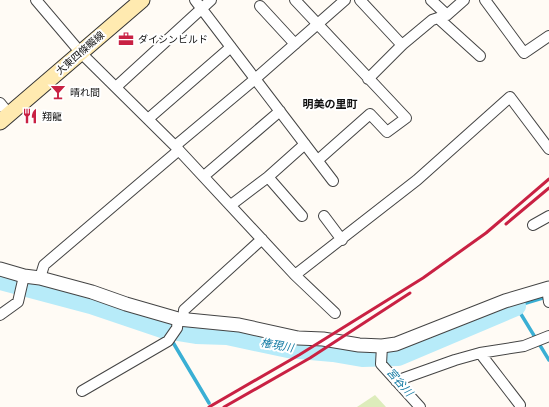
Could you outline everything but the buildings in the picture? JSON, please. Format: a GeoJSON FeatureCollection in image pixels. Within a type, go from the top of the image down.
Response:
{"type":"FeatureCollection","features":[{"type":"Feature","properties":{"kind":"main road","name":"大東四條畷線"},"geometry":{"type":"LineString","coordinates":[[3,113],[81,53],[142,0]]}},
{"type":"Feature","properties":{"kind":"street"},"geometry":{"type":"LineString","coordinates":[[36,0],[81,53],[204,176],[295,276],[335,313]]}},
{"type":"Feature","properties":{"kind":"street"},"geometry":{"type":"LineString","coordinates":[[116,87],[198,4],[211,0]]}},
{"type":"Feature","properties":{"kind":"street"},"geometry":{"type":"LineString","coordinates":[[295,0],[406,118],[387,132],[370,114],[318,160]]}},
{"type":"Feature","properties":{"kind":"street"},"geometry":{"type":"LineString","coordinates":[[40,278],[44,265],[344,0]]}},
{"type":"Feature","properties":{"kind":"street"},"geometry":{"type":"LineString","coordinates":[[360,0],[402,46]]}},
{"type":"Feature","properties":{"kind":"street"},"geometry":{"type":"LineString","coordinates":[[432,0],[442,16],[480,56]]}},
{"type":"Feature","properties":{"kind":"street"},"geometry":{"type":"LineString","coordinates":[[368,79],[402,46],[432,20],[442,16],[464,0]]}},
{"type":"Feature","properties":{"kind":"street"},"geometry":{"type":"LineString","coordinates":[[485,0],[524,53],[549,36]]}},
{"type":"Feature","properties":{"kind":"street"},"geometry":{"type":"LineString","coordinates":[[198,4],[333,181]]}},
{"type":"Feature","properties":{"kind":"street"},"geometry":{"type":"LineString","coordinates":[[260,6],[295,44]]}},
{"type":"Feature","properties":{"kind":"street"},"geometry":{"type":"LineString","coordinates":[[148,119],[231,47]]}},
{"type":"Feature","properties":{"kind":"street"},"geometry":{"type":"LineString","coordinates":[[295,276],[417,180],[510,97],[549,149]]}},
{"type":"Feature","properties":{"kind":"street"},"geometry":{"type":"LineString","coordinates":[[204,176],[280,111]]}},
{"type":"Feature","properties":{"kind":"street"},"geometry":{"type":"LineString","coordinates":[[231,205],[268,177],[305,144]]}},
{"type":"Feature","properties":{"kind":"street"},"geometry":{"type":"LineString","coordinates":[[268,177],[302,216]]}},
{"type":"Feature","properties":{"kind":"street"},"geometry":{"type":"LineString","coordinates":[[324,216],[342,240]]}},
{"type":"Feature","properties":{"kind":"street"},"geometry":{"type":"LineString","coordinates":[[533,226],[549,216]]}},
{"type":"Feature","properties":{"kind":"street"},"geometry":{"type":"LineString","coordinates":[[82,391],[168,341],[184,310],[262,239]]}},
{"type":"Feature","properties":{"kind":"street"},"geometry":{"type":"LineString","coordinates":[[0,269],[23,278],[40,278],[92,292],[179,322],[239,325],[298,338],[323,339],[359,345],[382,346],[396,344],[505,301],[548,292]]}},
{"type":"Feature","properties":{"kind":"street"},"geometry":{"type":"LineString","coordinates":[[0,315],[18,302],[23,278]]}},
{"type":"Feature","properties":{"kind":"street"},"geometry":{"type":"LineString","coordinates":[[400,380],[455,360],[480,353],[524,346],[547,337]]}},
{"type":"Feature","properties":{"kind":"street"},"geometry":{"type":"LineString","coordinates":[[382,346],[382,364],[400,380],[420,407]]}},
{"type":"Feature","properties":{"kind":"street"},"geometry":{"type":"LineString","coordinates":[[480,353],[520,404]]}},
{"type":"Feature","properties":{"kind":"green space"},"geometry":{"type":"Polygon","coordinates":[[[375,395],[386,407],[357,407],[375,395]]]}},
{"type":"Feature","properties":{"kind":"waterway","name":"権現川"},"geometry":{"type":"LineString","coordinates":[[0,280],[91,304],[165,329],[196,334],[227,335],[288,348],[333,352],[362,357],[398,356],[516,306]]}},
{"type":"Feature","properties":{"kind":"waterway"},"geometry":{"type":"LineString","coordinates":[[546,297],[516,306],[549,360]]}},
{"type":"Feature","properties":{"kind":"waterway"},"geometry":{"type":"LineString","coordinates":[[165,329],[209,403]]}},
{"type":"Feature","properties":{"kind":"railway"},"geometry":{"type":"LineString","coordinates":[[209,407],[299,355],[423,278],[486,233],[549,179]]}},
{"type":"Feature","properties":{"kind":"railway"},"geometry":{"type":"LineString","coordinates":[[506,224],[549,188]]}},
{"type":"Feature","properties":{"kind":"railway"},"geometry":{"type":"LineString","coordinates":[[224,407],[310,358],[410,293]]}},
{"type":"Feature","properties":{"kind":"place","name":"ダイシンビルド"},"geometry":{"type":"Point","coordinates":[126,39]}},
{"type":"Feature","properties":{"kind":"place","name":"晴れ間"},"geometry":{"type":"Point","coordinates":[58,92]}},
{"type":"Feature","properties":{"kind":"place","name":"翔龍"},"geometry":{"type":"Point","coordinates":[30,116]}},
{"type":"Feature","properties":{"kind":"district","name":"明美の里町"},"geometry":{"type":"Point","coordinates":[330,104]}},
{"type":"Feature","properties":{"kind":"water label","name":"宮谷川"},"geometry":{"type":"Point","coordinates":[400,382]}}]}
